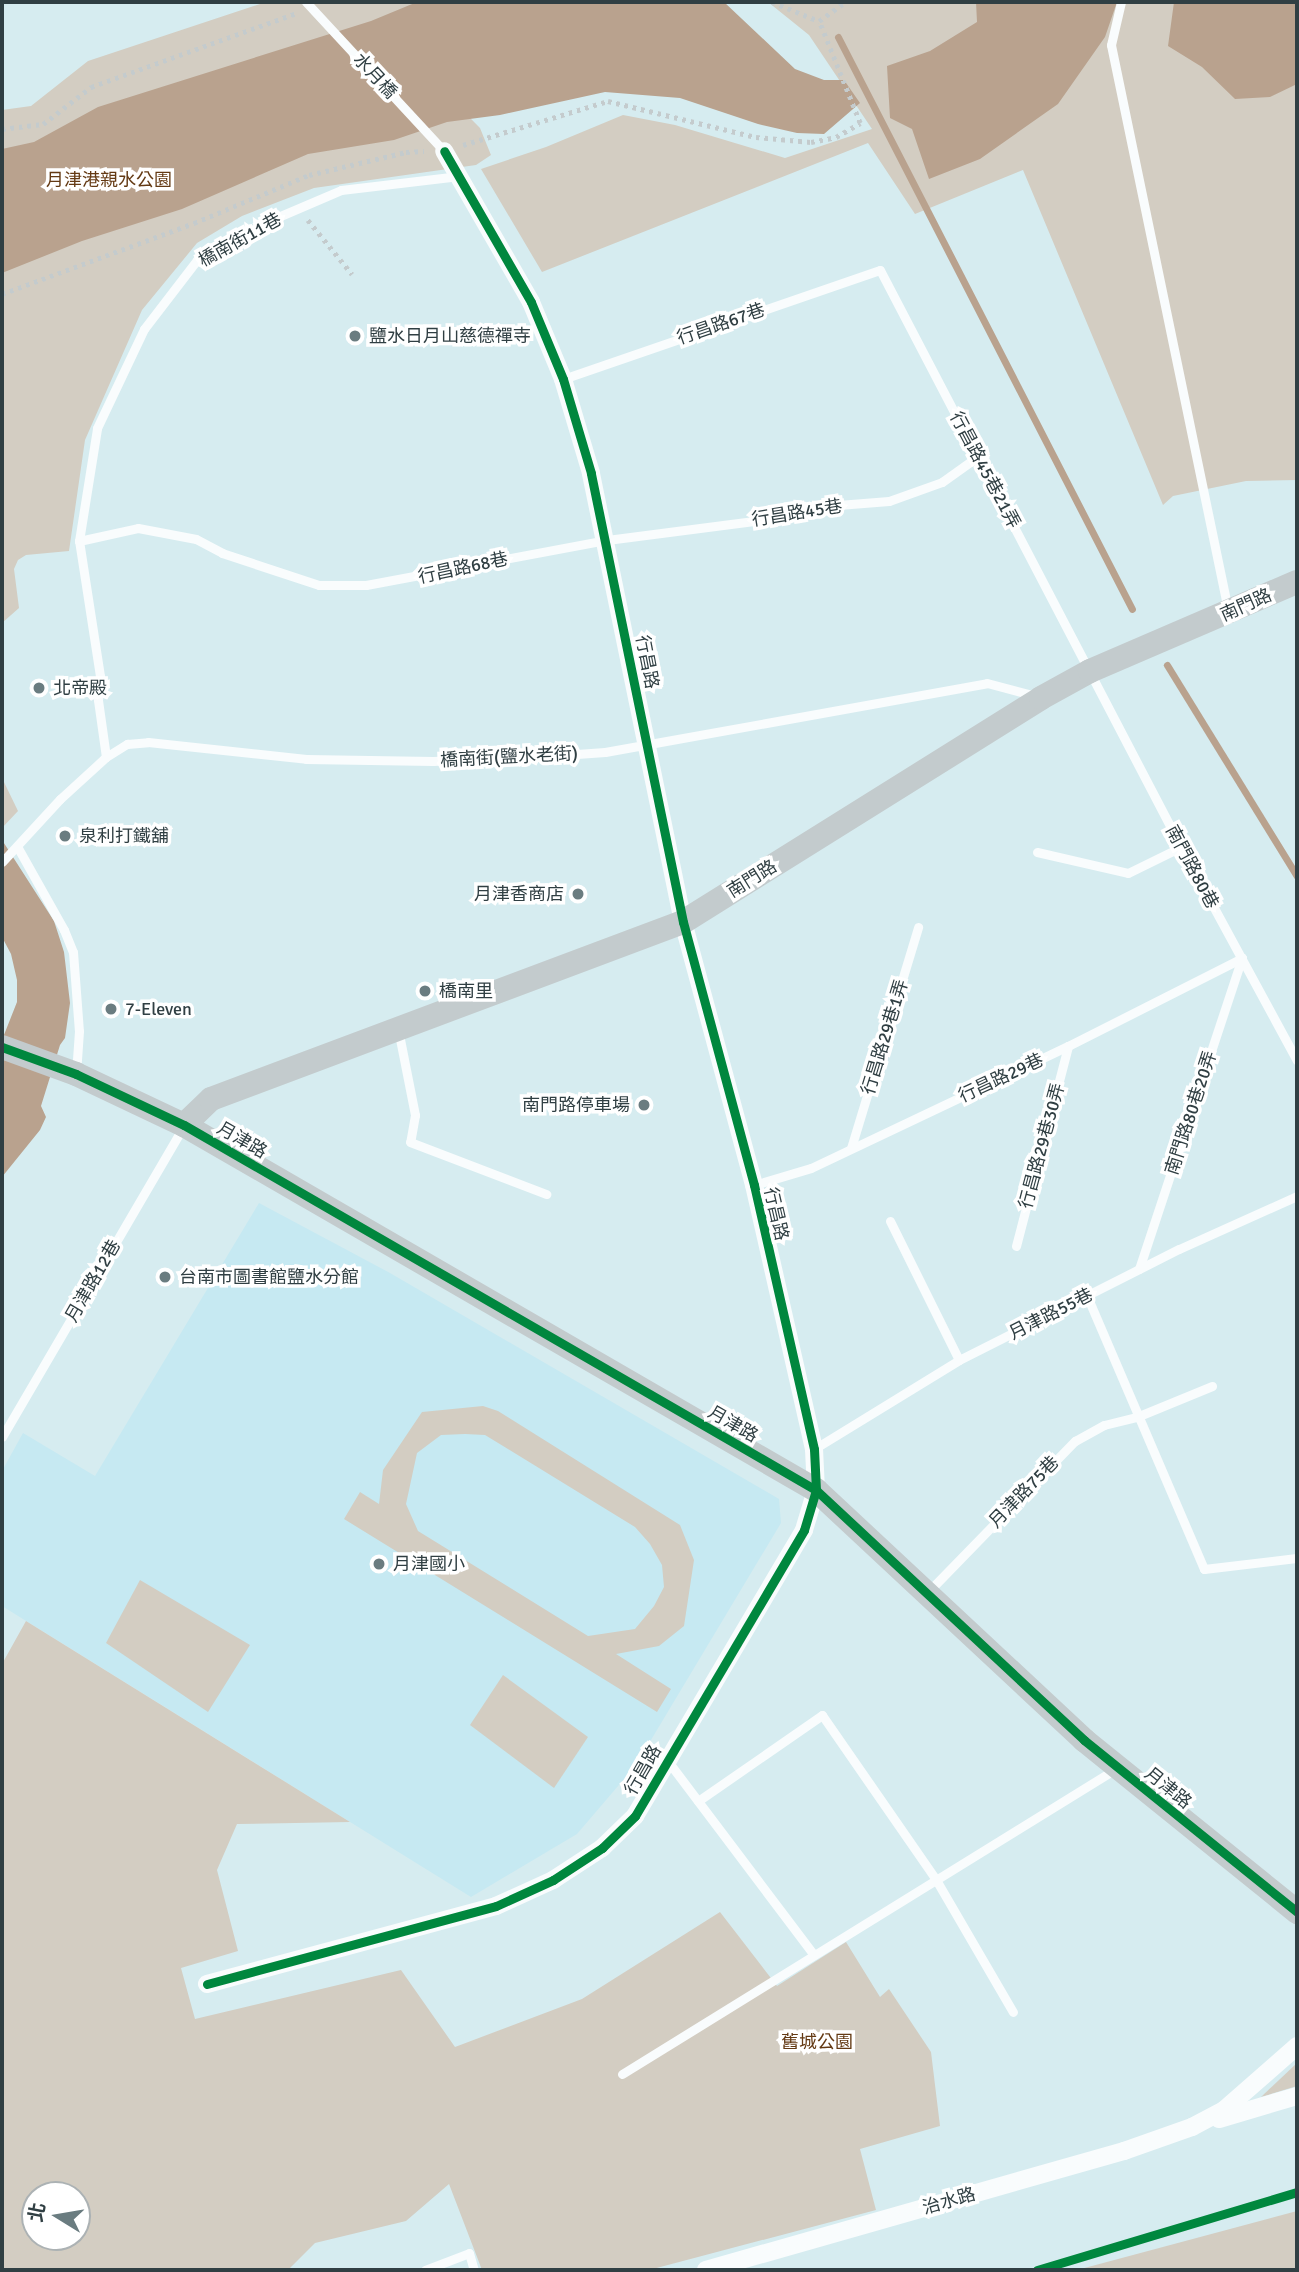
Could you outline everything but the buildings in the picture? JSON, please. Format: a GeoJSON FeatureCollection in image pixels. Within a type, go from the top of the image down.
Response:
{"type":"FeatureCollection","features":[{"type":"Feature","properties":{"kind":"street","name":"行昌路"},"geometry":{"type":"LineString","coordinates":[[207,1984],[496,1906],[553,1880],[602,1848],[635,1816],[804,1530],[816,1490],[814,1449],[754,1185],[684,922],[592,473],[563,379],[531,302],[444,151]]}},
{"type":"Feature","properties":{"kind":"street","name":"南門路"},"geometry":{"type":"LineString","coordinates":[[184,1125],[211,1099],[684,922],[1041,698],[1090,671],[1228,614],[1297,582]]}},
{"type":"Feature","properties":{"kind":"street","name":"月津路"},"geometry":{"type":"LineString","coordinates":[[2,1047],[76,1074],[184,1125],[816,1490],[1117,1768],[1297,1912]]}},
{"type":"Feature","properties":{"kind":"street","name":"治水路"},"geometry":{"type":"LineString","coordinates":[[1192,2127],[1224,2110],[1297,2046]]}},
{"type":"Feature","properties":{"kind":"street","name":"治水路"},"geometry":{"type":"LineString","coordinates":[[705,2270],[1124,2151],[1192,2127],[1297,2096]]}},
{"type":"Feature","properties":{"kind":"lane"},"geometry":{"type":"LineString","coordinates":[[1121,2],[1111,45],[1228,614]]}},
{"type":"Feature","properties":{"kind":"lane","name":"水月橋"},"geometry":{"type":"LineString","coordinates":[[309,5],[444,151]]}},
{"type":"Feature","properties":{"kind":"lane","name":"橋南街11巷"},"geometry":{"type":"LineString","coordinates":[[106,757],[97,701],[100,676],[79,541],[97,428],[144,328],[197,260],[300,208],[341,190],[459,176]]}},
{"type":"Feature","properties":{"kind":"lane","name":"行昌路67巷"},"geometry":{"type":"LineString","coordinates":[[563,379],[880,270]]}},
{"type":"Feature","properties":{"kind":"lane","name":"行昌路45巷21弄"},"geometry":{"type":"LineString","coordinates":[[880,270],[1090,671]]}},
{"type":"Feature","properties":{"kind":"lane","name":"行昌路45巷"},"geometry":{"type":"LineString","coordinates":[[607,540],[761,520],[813,507],[889,501],[942,482],[977,457]]}},
{"type":"Feature","properties":{"kind":"lane","name":"行昌路68巷"},"geometry":{"type":"LineString","coordinates":[[79,541],[138,528],[196,539],[222,553],[319,585],[366,586],[607,540]]}},
{"type":"Feature","properties":{"kind":"lane","name":"南門路80巷"},"geometry":{"type":"LineString","coordinates":[[1090,671],[1181,847],[1297,1061]]}},
{"type":"Feature","properties":{"kind":"lane","name":"橋南街(鹽水老街)"},"geometry":{"type":"LineString","coordinates":[[2,862],[16,850],[60,799],[106,757],[127,744],[148,742],[306,759],[433,761],[605,751],[987,683],[1041,698]]}},
{"type":"Feature","properties":{"kind":"lane"},"geometry":{"type":"LineString","coordinates":[[1037,852],[1128,873],[1181,847]]}},
{"type":"Feature","properties":{"kind":"lane"},"geometry":{"type":"LineString","coordinates":[[16,850],[73,952],[79,1031],[76,1074]]}},
{"type":"Feature","properties":{"kind":"lane","name":"行昌路29巷1弄"},"geometry":{"type":"LineString","coordinates":[[852,1148],[918,927]]}},
{"type":"Feature","properties":{"kind":"lane","name":"行昌路29巷"},"geometry":{"type":"LineString","coordinates":[[754,1185],[811,1168],[1068,1046],[1242,958]]}},
{"type":"Feature","properties":{"kind":"lane","name":"南門路80巷20弄"},"geometry":{"type":"LineString","coordinates":[[1139,1269],[1242,958]]}},
{"type":"Feature","properties":{"kind":"lane"},"geometry":{"type":"LineString","coordinates":[[398,1029],[415,1115],[410,1142],[546,1194]]}},
{"type":"Feature","properties":{"kind":"lane","name":"行昌路29巷30弄"},"geometry":{"type":"LineString","coordinates":[[1016,1246],[1068,1046]]}},
{"type":"Feature","properties":{"kind":"lane","name":"月津路12巷"},"geometry":{"type":"LineString","coordinates":[[2,1437],[184,1125]]}},
{"type":"Feature","properties":{"kind":"lane","name":"月津路55巷"},"geometry":{"type":"LineString","coordinates":[[814,1449],[960,1360],[1139,1269],[1297,1196]]}},
{"type":"Feature","properties":{"kind":"lane"},"geometry":{"type":"LineString","coordinates":[[890,1221],[960,1360]]}},
{"type":"Feature","properties":{"kind":"lane"},"geometry":{"type":"LineString","coordinates":[[1087,1296],[1204,1569],[1296,1558]]}},
{"type":"Feature","properties":{"kind":"lane","name":"月津路75巷"},"geometry":{"type":"LineString","coordinates":[[927,1594],[1074,1441],[1104,1425],[1139,1416],[1212,1386]]}},
{"type":"Feature","properties":{"kind":"lane"},"geometry":{"type":"LineString","coordinates":[[698,1801],[822,1715],[934,1878],[1013,2012]]}},
{"type":"Feature","properties":{"kind":"lane"},"geometry":{"type":"LineString","coordinates":[[667,1760],[814,1954]]}},
{"type":"Feature","properties":{"kind":"lane"},"geometry":{"type":"LineString","coordinates":[[622,2074],[934,1878],[1117,1768]]}},
{"type":"Feature","properties":{"kind":"lane"},"geometry":{"type":"LineString","coordinates":[[425,2270],[468,2253],[474,2270]]}},
{"type":"Feature","properties":{"kind":"path"},"geometry":{"type":"LineString","coordinates":[[2,294],[194,223],[309,175],[406,152],[444,151],[608,101],[658,110],[756,137],[811,142],[836,137],[860,123],[819,21],[772,2]]}},
{"type":"Feature","properties":{"kind":"path"},"geometry":{"type":"LineString","coordinates":[[819,21],[845,2]]}},
{"type":"Feature","properties":{"kind":"path"},"geometry":{"type":"LineString","coordinates":[[2,129],[43,124],[91,88],[309,5]]}},
{"type":"Feature","properties":{"kind":"path"},"geometry":{"type":"LineString","coordinates":[[300,208],[352,274]]}},
{"type":"Feature","properties":{"kind":"shaded area"},"geometry":{"type":"Polygon","coordinates":[[[417,2],[724,2],[795,69],[824,80],[844,80],[860,103],[824,134],[797,133],[758,124],[680,98],[605,92],[500,115],[447,122],[394,140],[308,154],[182,209],[82,241],[2,273],[2,149],[34,142],[98,107],[371,21],[417,2]]]}},
{"type":"Feature","properties":{"kind":"shaded area"},"geometry":{"type":"Polygon","coordinates":[[[976,2],[1117,2],[1105,37],[1058,104],[980,159],[929,179],[912,129],[890,118],[887,66],[930,51],[977,22],[976,2]]]}},
{"type":"Feature","properties":{"kind":"shaded area"},"geometry":{"type":"Polygon","coordinates":[[[1174,2],[1297,2],[1297,84],[1270,97],[1235,99],[1202,67],[1168,46],[1174,2]]]}},
{"type":"Feature","properties":{"kind":"shaded area"},"geometry":{"type":"Polygon","coordinates":[[[2,840],[54,921],[64,952],[70,1003],[65,1038],[60,1045],[41,1106],[46,1117],[40,1130],[2,1177],[2,1040],[17,1002],[17,980],[11,954],[2,937],[2,840]]]}},
{"type":"Feature","properties":{"kind":"shaded area","name":"月津國小"},"geometry":{"type":"Polygon","coordinates":[[[259,1203],[390,1273],[779,1499],[781,1523],[636,1765],[577,1834],[471,1897],[2,1606],[2,1471],[23,1433],[95,1476],[259,1203]]]}},
{"type":"Feature","properties":{"kind":"green space","name":"月津港親水公園"},"geometry":{"type":"Polygon","coordinates":[[[266,2],[437,2],[382,29],[480,128],[491,155],[476,165],[314,188],[242,216],[197,243],[142,310],[85,440],[69,551],[26,555],[18,560],[14,569],[19,608],[2,623],[2,110],[31,106],[88,61],[266,2]]]}},
{"type":"Feature","properties":{"kind":"green space"},"geometry":{"type":"Polygon","coordinates":[[[768,2],[1297,2],[1297,480],[1246,481],[1173,496],[1163,505],[1023,170],[915,214],[868,143],[542,272],[481,169],[546,147],[623,115],[675,125],[785,158],[872,129],[809,35],[768,2]]]}},
{"type":"Feature","properties":{"kind":"green space"},"geometry":{"type":"Polygon","coordinates":[[[2,778],[18,811],[2,828],[2,778]]]}},
{"type":"Feature","properties":{"kind":"green space"},"geometry":{"type":"Polygon","coordinates":[[[483,1406],[498,1411],[680,1525],[694,1560],[684,1626],[659,1646],[616,1654],[671,1689],[657,1712],[344,1519],[360,1492],[379,1504],[383,1470],[422,1412],[483,1406]],[[441,1435],[417,1453],[406,1504],[418,1531],[588,1636],[635,1629],[654,1606],[664,1587],[662,1565],[650,1544],[635,1527],[485,1435],[441,1435]]]}},
{"type":"Feature","properties":{"kind":"green space"},"geometry":{"type":"Polygon","coordinates":[[[140,1580],[250,1645],[208,1712],[106,1643],[140,1580]]]}},
{"type":"Feature","properties":{"kind":"green space","name":"舊城公園"},"geometry":{"type":"Polygon","coordinates":[[[26,1621],[350,1822],[237,1824],[217,1870],[238,1951],[181,1968],[195,2019],[401,1970],[455,2047],[582,1999],[720,1912],[777,1986],[846,1942],[880,1997],[889,1989],[931,2052],[940,2126],[860,2149],[876,2210],[649,2270],[482,2270],[449,2184],[406,2221],[315,2243],[288,2270],[2,2270],[2,1664],[26,1621]]]}},
{"type":"Feature","properties":{"kind":"green space"},"geometry":{"type":"Polygon","coordinates":[[[503,1675],[588,1737],[554,1788],[470,1725],[503,1675]]]}},
{"type":"Feature","properties":{"kind":"green space"},"geometry":{"type":"Polygon","coordinates":[[[1297,2063],[1297,2086],[1261,2097],[1297,2063]]]}},
{"type":"Feature","properties":{"kind":"green space"},"geometry":{"type":"Polygon","coordinates":[[[1297,2211],[1297,2270],[1077,2270],[1297,2211]]]}},
{"type":"Feature","properties":{"kind":"waterway"},"geometry":{"type":"LineString","coordinates":[[838,37],[1132,609]]}},
{"type":"Feature","properties":{"kind":"waterway"},"geometry":{"type":"LineString","coordinates":[[1167,665],[1297,876]]}},
{"type":"Feature","properties":{"kind":"cycle path"},"geometry":{"type":"LineString","coordinates":[[207,1984],[496,1906],[553,1880],[602,1848],[635,1816],[804,1530],[816,1490],[814,1449],[754,1185],[683,922],[591,473],[563,379],[531,302],[444,151]]}},
{"type":"Feature","properties":{"kind":"cycle path"},"geometry":{"type":"LineString","coordinates":[[2,1047],[76,1074],[184,1125],[816,1490],[1084,1740],[1297,1912]]}},
{"type":"Feature","properties":{"kind":"cycle path"},"geometry":{"type":"LineString","coordinates":[[1037,2270],[1297,2192]]}},
{"type":"Feature","properties":{"kind":"place","name":"鹽水日月山慈德禪寺"},"geometry":{"type":"Point","coordinates":[355,336]}},
{"type":"Feature","properties":{"kind":"place","name":"北帝殿"},"geometry":{"type":"Point","coordinates":[39,688]}},
{"type":"Feature","properties":{"kind":"place","name":"泉利打鐵舖"},"geometry":{"type":"Point","coordinates":[65,836]}},
{"type":"Feature","properties":{"kind":"place","name":"月津香商店"},"geometry":{"type":"Point","coordinates":[578,894]}},
{"type":"Feature","properties":{"kind":"place","name":"橋南里"},"geometry":{"type":"Point","coordinates":[425,991]}},
{"type":"Feature","properties":{"kind":"place","name":"7-Eleven"},"geometry":{"type":"Point","coordinates":[111,1009]}},
{"type":"Feature","properties":{"kind":"place","name":"南門路停車場"},"geometry":{"type":"Point","coordinates":[644,1105]}},
{"type":"Feature","properties":{"kind":"place","name":"台南市圖書館鹽水分館"},"geometry":{"type":"Point","coordinates":[165,1277]}},
{"type":"Feature","properties":{"kind":"place","name":"月津國小"},"geometry":{"type":"Point","coordinates":[379,1564]}}]}
